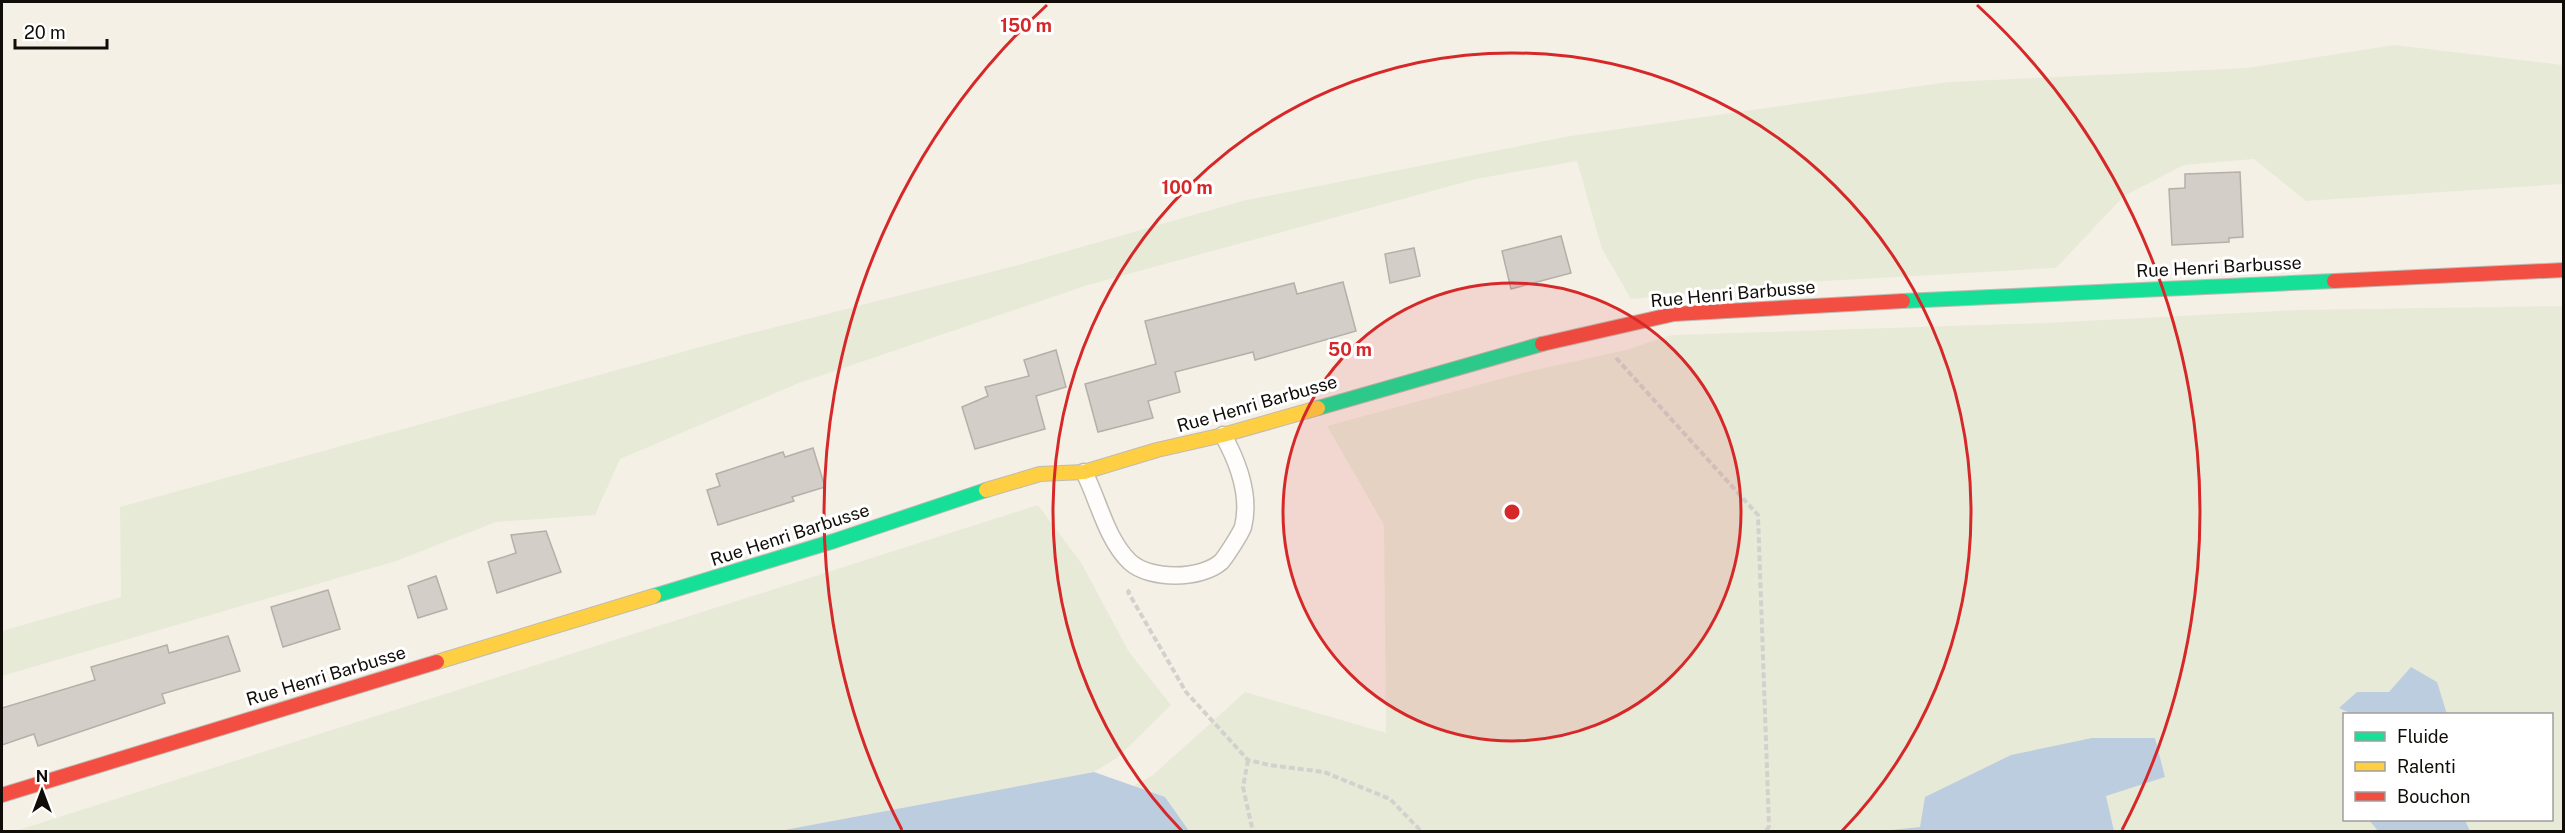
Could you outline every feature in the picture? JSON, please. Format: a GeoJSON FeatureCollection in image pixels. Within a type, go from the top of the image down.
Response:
{"type":"FeatureCollection","features":[{"type":"Feature","properties":{"kind":"street","name":"Rue Henri Barbusse"},"geometry":{"type":"LineString","coordinates":[[2,795],[834,541],[1003,484],[1040,474],[1084,472],[1157,450],[1223,435],[1426,375],[1590,332],[1674,314],[1911,300],[2564,270]]}},
{"type":"Feature","properties":{"kind":"lane"},"geometry":{"type":"LineString","coordinates":[[1084,472],[1106,526],[1130,561],[1145,572],[1180,576],[1220,562],[1242,528],[1245,500],[1242,477],[1223,435]]}},
{"type":"Feature","properties":{"kind":"path"},"geometry":{"type":"LineString","coordinates":[[1590,332],[1758,515],[1768,826],[1766,831]]}},
{"type":"Feature","properties":{"kind":"path"},"geometry":{"type":"LineString","coordinates":[[1145,572],[1128,592],[1186,692],[1248,759],[1269,765],[1324,772],[1390,799],[1422,831]]}},
{"type":"Feature","properties":{"kind":"path"},"geometry":{"type":"LineString","coordinates":[[1248,759],[1243,787],[1253,831]]}},
{"type":"Feature","properties":{"kind":"green space"},"geometry":{"type":"Polygon","coordinates":[[[2394,45],[2563,65],[2563,184],[2306,201],[2254,159],[2184,165],[2124,196],[2056,268],[1807,282],[1631,299],[1602,249],[1577,161],[1476,179],[1088,285],[799,383],[620,459],[595,515],[496,522],[396,561],[2,676],[2,631],[121,597],[120,507],[740,336],[1018,265],[1242,201],[1570,136],[1948,82],[2247,68],[2394,45]]]}},
{"type":"Feature","properties":{"kind":"green space"},"geometry":{"type":"Polygon","coordinates":[[[2563,306],[2563,831],[1050,832],[1153,775],[1245,692],[1386,733],[1384,525],[1327,426],[1526,372],[1626,350],[1672,335],[2043,323],[2297,310],[2563,306]]]}},
{"type":"Feature","properties":{"kind":"green space"},"geometry":{"type":"Polygon","coordinates":[[[1038,505],[1082,564],[1129,652],[1171,705],[1117,758],[1094,772],[779,831],[12,832],[1038,505]]]}},
{"type":"Feature","properties":{"kind":"water"},"geometry":{"type":"Polygon","coordinates":[[[2411,667],[2437,682],[2447,713],[2350,713],[2339,708],[2357,692],[2389,692],[2411,667]]]}},
{"type":"Feature","properties":{"kind":"water"},"geometry":{"type":"Polygon","coordinates":[[[2092,738],[2155,738],[2165,777],[2106,796],[2114,831],[1882,831],[1920,827],[1925,797],[2011,755],[2092,738]]]}},
{"type":"Feature","properties":{"kind":"water"},"geometry":{"type":"Polygon","coordinates":[[[1094,772],[1165,797],[1189,831],[779,831],[1094,772]]]}},
{"type":"Feature","properties":{"kind":"water"},"geometry":{"type":"Polygon","coordinates":[[[2370,821],[2465,821],[2470,831],[2378,831],[2370,821]]]}},
{"type":"Feature","properties":{"kind":"building"},"geometry":{"type":"Polygon","coordinates":[[[2240,172],[2243,237],[2229,238],[2229,242],[2172,245],[2169,189],[2185,188],[2185,174],[2240,172]]]}},
{"type":"Feature","properties":{"kind":"building"},"geometry":{"type":"Polygon","coordinates":[[[1561,236],[1571,273],[1511,289],[1502,251],[1561,236]]]}},
{"type":"Feature","properties":{"kind":"building"},"geometry":{"type":"Polygon","coordinates":[[[1414,248],[1420,276],[1390,283],[1385,254],[1414,248]]]}},
{"type":"Feature","properties":{"kind":"building"},"geometry":{"type":"Polygon","coordinates":[[[1343,282],[1356,331],[1255,360],[1253,352],[1175,372],[1180,392],[1148,401],[1153,418],[1098,432],[1085,384],[1156,364],[1145,321],[1294,283],[1297,294],[1343,282]]]}},
{"type":"Feature","properties":{"kind":"building"},"geometry":{"type":"Polygon","coordinates":[[[1056,350],[1066,387],[1036,396],[1045,429],[975,449],[962,407],[988,396],[985,387],[1029,376],[1024,360],[1056,350]]]}},
{"type":"Feature","properties":{"kind":"building"},"geometry":{"type":"Polygon","coordinates":[[[813,448],[825,487],[792,497],[794,501],[718,525],[707,490],[720,486],[716,474],[783,452],[785,457],[813,448]]]}},
{"type":"Feature","properties":{"kind":"building"},"geometry":{"type":"Polygon","coordinates":[[[546,531],[561,572],[497,593],[488,562],[516,553],[511,535],[546,531]]]}},
{"type":"Feature","properties":{"kind":"building"},"geometry":{"type":"Polygon","coordinates":[[[436,576],[447,609],[418,618],[408,586],[436,576]]]}},
{"type":"Feature","properties":{"kind":"building"},"geometry":{"type":"Polygon","coordinates":[[[328,590],[340,629],[283,647],[271,607],[328,590]]]}},
{"type":"Feature","properties":{"kind":"building"},"geometry":{"type":"Polygon","coordinates":[[[228,636],[240,671],[162,694],[165,703],[38,746],[34,734],[2,745],[2,708],[95,680],[91,667],[167,645],[169,653],[228,636]]]}},
{"type":"Feature","properties":{"kind":"traffic: fast"},"geometry":{"type":"LineString","coordinates":[[1903,301],[2334,281]]}},
{"type":"Feature","properties":{"kind":"traffic: fast"},"geometry":{"type":"LineString","coordinates":[[1318,408],[1542,344]]}},
{"type":"Feature","properties":{"kind":"traffic: fast"},"geometry":{"type":"LineString","coordinates":[[654,596],[834,541],[986,490]]}},
{"type":"Feature","properties":{"kind":"traffic: slow"},"geometry":{"type":"LineString","coordinates":[[986,490],[1040,474],[1084,472],[1157,450],[1223,435],[1318,408]]}},
{"type":"Feature","properties":{"kind":"traffic: slow"},"geometry":{"type":"LineString","coordinates":[[437,662],[654,596]]}},
{"type":"Feature","properties":{"kind":"traffic: jam"},"geometry":{"type":"LineString","coordinates":[[2334,281],[2564,270]]}},
{"type":"Feature","properties":{"kind":"traffic: jam"},"geometry":{"type":"LineString","coordinates":[[1542,344],[1674,314],[1903,301]]}},
{"type":"Feature","properties":{"kind":"traffic: jam"},"geometry":{"type":"LineString","coordinates":[[2,795],[437,662]]}}]}
